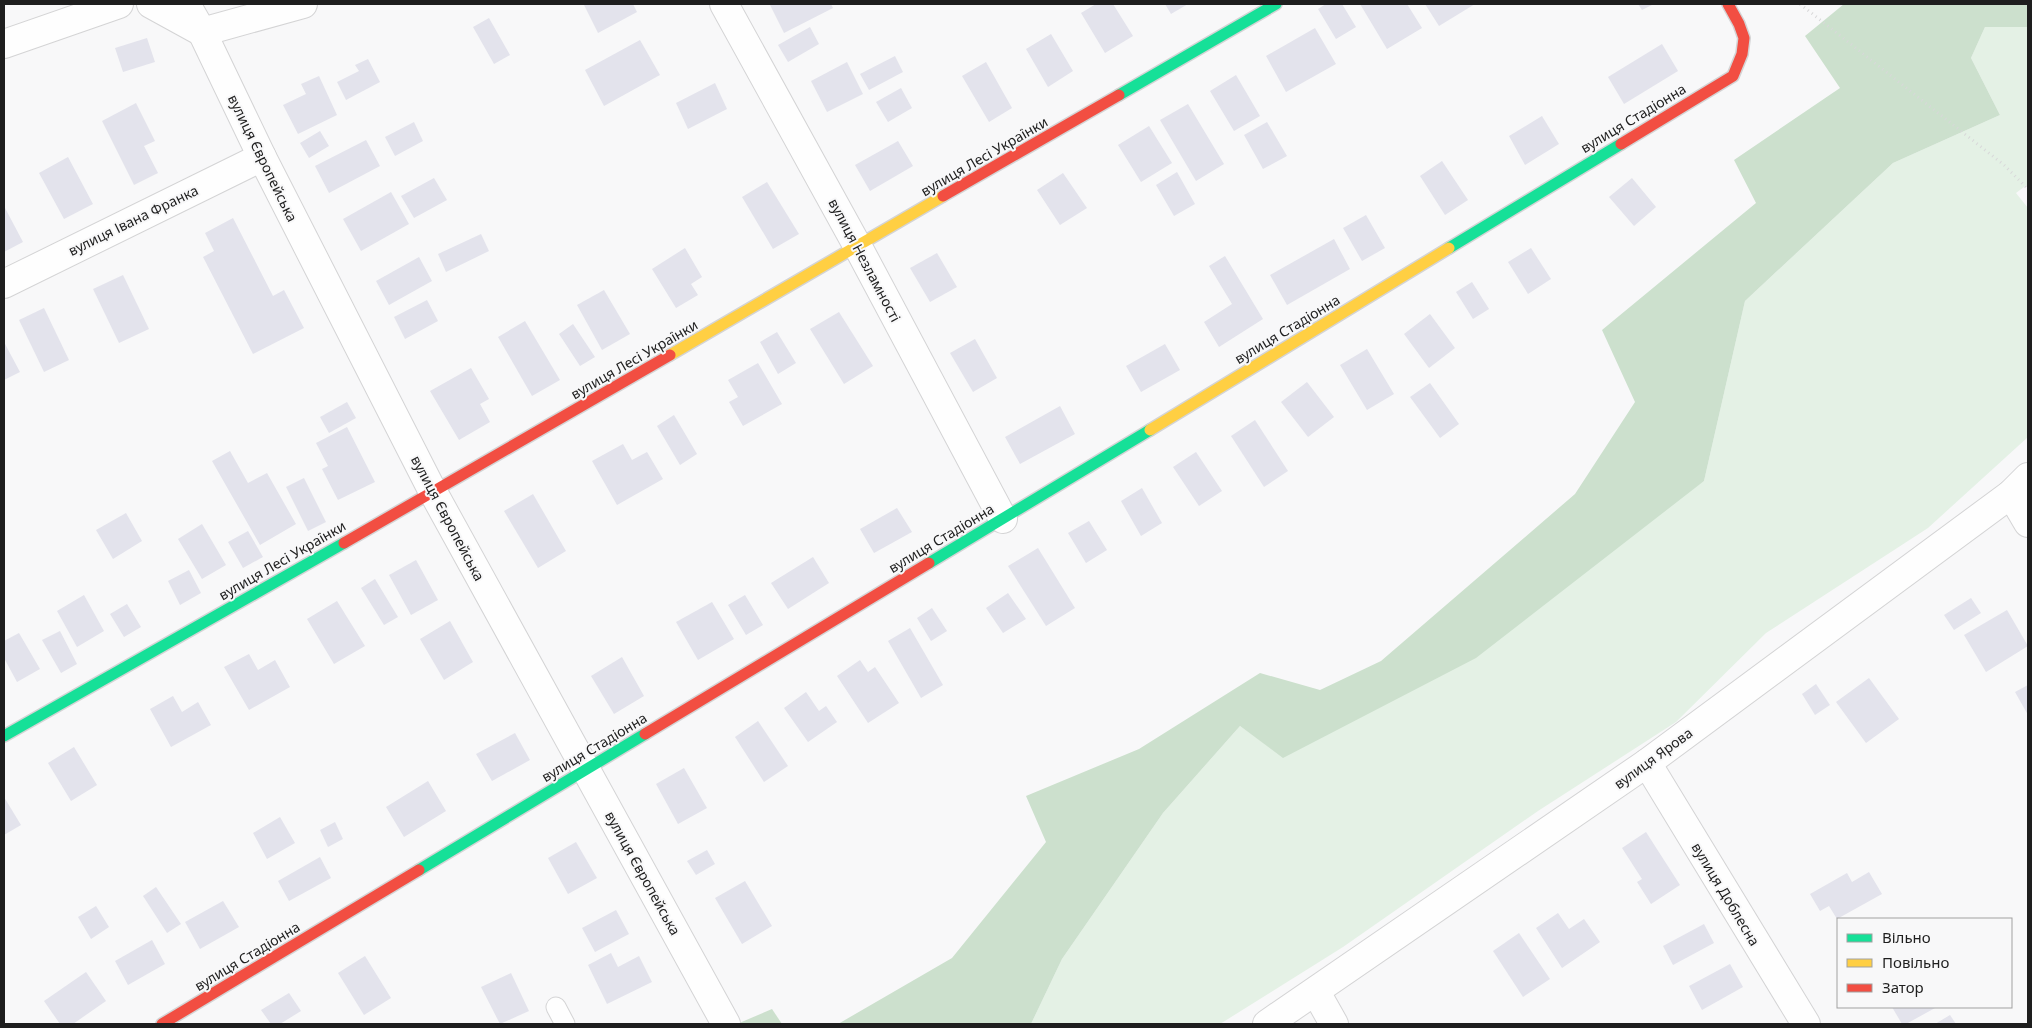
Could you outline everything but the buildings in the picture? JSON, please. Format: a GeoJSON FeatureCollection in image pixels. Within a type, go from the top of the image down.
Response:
{"type":"FeatureCollection","features":[{"type":"Feature","properties":{"kind":"street"},"geometry":{"type":"LineString","coordinates":[[4,44],[119,4]]}},
{"type":"Feature","properties":{"kind":"street"},"geometry":{"type":"LineString","coordinates":[[151,4],[202,32],[303,4]]}},
{"type":"Feature","properties":{"kind":"street","name":"вулиця Європейська"},"geometry":{"type":"LineString","coordinates":[[186,4],[202,32],[262,157],[433,492],[726,1024]]}},
{"type":"Feature","properties":{"kind":"street","name":"вулиця Незламності"},"geometry":{"type":"LineString","coordinates":[[724,4],[858,247],[1003,519]]}},
{"type":"Feature","properties":{"kind":"street","name":"вулиця Лесі Українки"},"geometry":{"type":"LineString","coordinates":[[4,736],[433,492],[1276,4]]}},
{"type":"Feature","properties":{"kind":"street","name":"вулиця Стадіонна"},"geometry":{"type":"LineString","coordinates":[[162,1024],[1003,519],[1733,76],[1744,53],[1744,33],[1728,4]]}},
{"type":"Feature","properties":{"kind":"street","name":"вулиця Івана Франка"},"geometry":{"type":"LineString","coordinates":[[4,284],[262,157]]}},
{"type":"Feature","properties":{"kind":"street"},"geometry":{"type":"LineString","coordinates":[[2020,485],[2028,523]]}},
{"type":"Feature","properties":{"kind":"street","name":"вулиця Ярова"},"geometry":{"type":"LineString","coordinates":[[1267,1024],[1647,763],[2020,485]]}},
{"type":"Feature","properties":{"kind":"street","name":"вулиця Доблесна"},"geometry":{"type":"LineString","coordinates":[[1647,763],[1806,1024]]}},
{"type":"Feature","properties":{"kind":"street"},"geometry":{"type":"LineString","coordinates":[[1316,992],[1334,1024]]}},
{"type":"Feature","properties":{"kind":"lane"},"geometry":{"type":"LineString","coordinates":[[556,1007],[566,1024]]}},
{"type":"Feature","properties":{"kind":"path"},"geometry":{"type":"LineString","coordinates":[[1800,4],[2004,165],[2028,189]]}},
{"type":"Feature","properties":{"kind":"shaded area"},"geometry":{"type":"Polygon","coordinates":[[[1985,27],[2028,27],[2028,184],[2016,193],[2028,208],[2028,437],[1928,528],[1766,633],[1676,722],[1538,811],[1343,947],[1220,1024],[1031,1024],[1062,959],[1163,813],[1240,726],[1283,757],[1704,481],[1745,301],[1893,163],[2000,115],[1971,58],[1985,27]]]}},
{"type":"Feature","properties":{"kind":"green space"},"geometry":{"type":"Polygon","coordinates":[[[1844,4],[2028,4],[2028,27],[1985,27],[1971,58],[2000,115],[1893,163],[1745,301],[1704,481],[1476,658],[1283,758],[1240,726],[1163,813],[1062,959],[1031,1024],[838,1024],[952,958],[1046,842],[1026,796],[1139,749],[1260,673],[1320,690],[1381,661],[1575,494],[1635,402],[1602,330],[1756,203],[1734,160],[1840,88],[1805,36],[1844,4]]]}},
{"type":"Feature","properties":{"kind":"green space"},"geometry":{"type":"Polygon","coordinates":[[[772,1009],[782,1024],[737,1024],[772,1009]]]}},
{"type":"Feature","properties":{"kind":"traffic: fast"},"geometry":{"type":"LineString","coordinates":[[1119,95],[1276,4]]}},
{"type":"Feature","properties":{"kind":"traffic: fast"},"geometry":{"type":"LineString","coordinates":[[1449,248],[1621,144]]}},
{"type":"Feature","properties":{"kind":"traffic: fast"},"geometry":{"type":"LineString","coordinates":[[929,563],[1150,430]]}},
{"type":"Feature","properties":{"kind":"traffic: fast"},"geometry":{"type":"LineString","coordinates":[[4,736],[344,543]]}},
{"type":"Feature","properties":{"kind":"traffic: fast"},"geometry":{"type":"LineString","coordinates":[[419,870],[645,734]]}},
{"type":"Feature","properties":{"kind":"traffic: slow"},"geometry":{"type":"LineString","coordinates":[[670,355],[943,196]]}},
{"type":"Feature","properties":{"kind":"traffic: slow"},"geometry":{"type":"LineString","coordinates":[[1150,430],[1449,248]]}},
{"type":"Feature","properties":{"kind":"traffic: jam"},"geometry":{"type":"LineString","coordinates":[[1621,144],[1733,76],[1742,54],[1744,38],[1728,4]]}},
{"type":"Feature","properties":{"kind":"traffic: jam"},"geometry":{"type":"LineString","coordinates":[[943,196],[1119,95]]}},
{"type":"Feature","properties":{"kind":"traffic: jam"},"geometry":{"type":"LineString","coordinates":[[344,543],[670,355]]}},
{"type":"Feature","properties":{"kind":"traffic: jam"},"geometry":{"type":"LineString","coordinates":[[645,734],[929,563]]}},
{"type":"Feature","properties":{"kind":"traffic: jam"},"geometry":{"type":"LineString","coordinates":[[162,1024],[419,870]]}}]}
